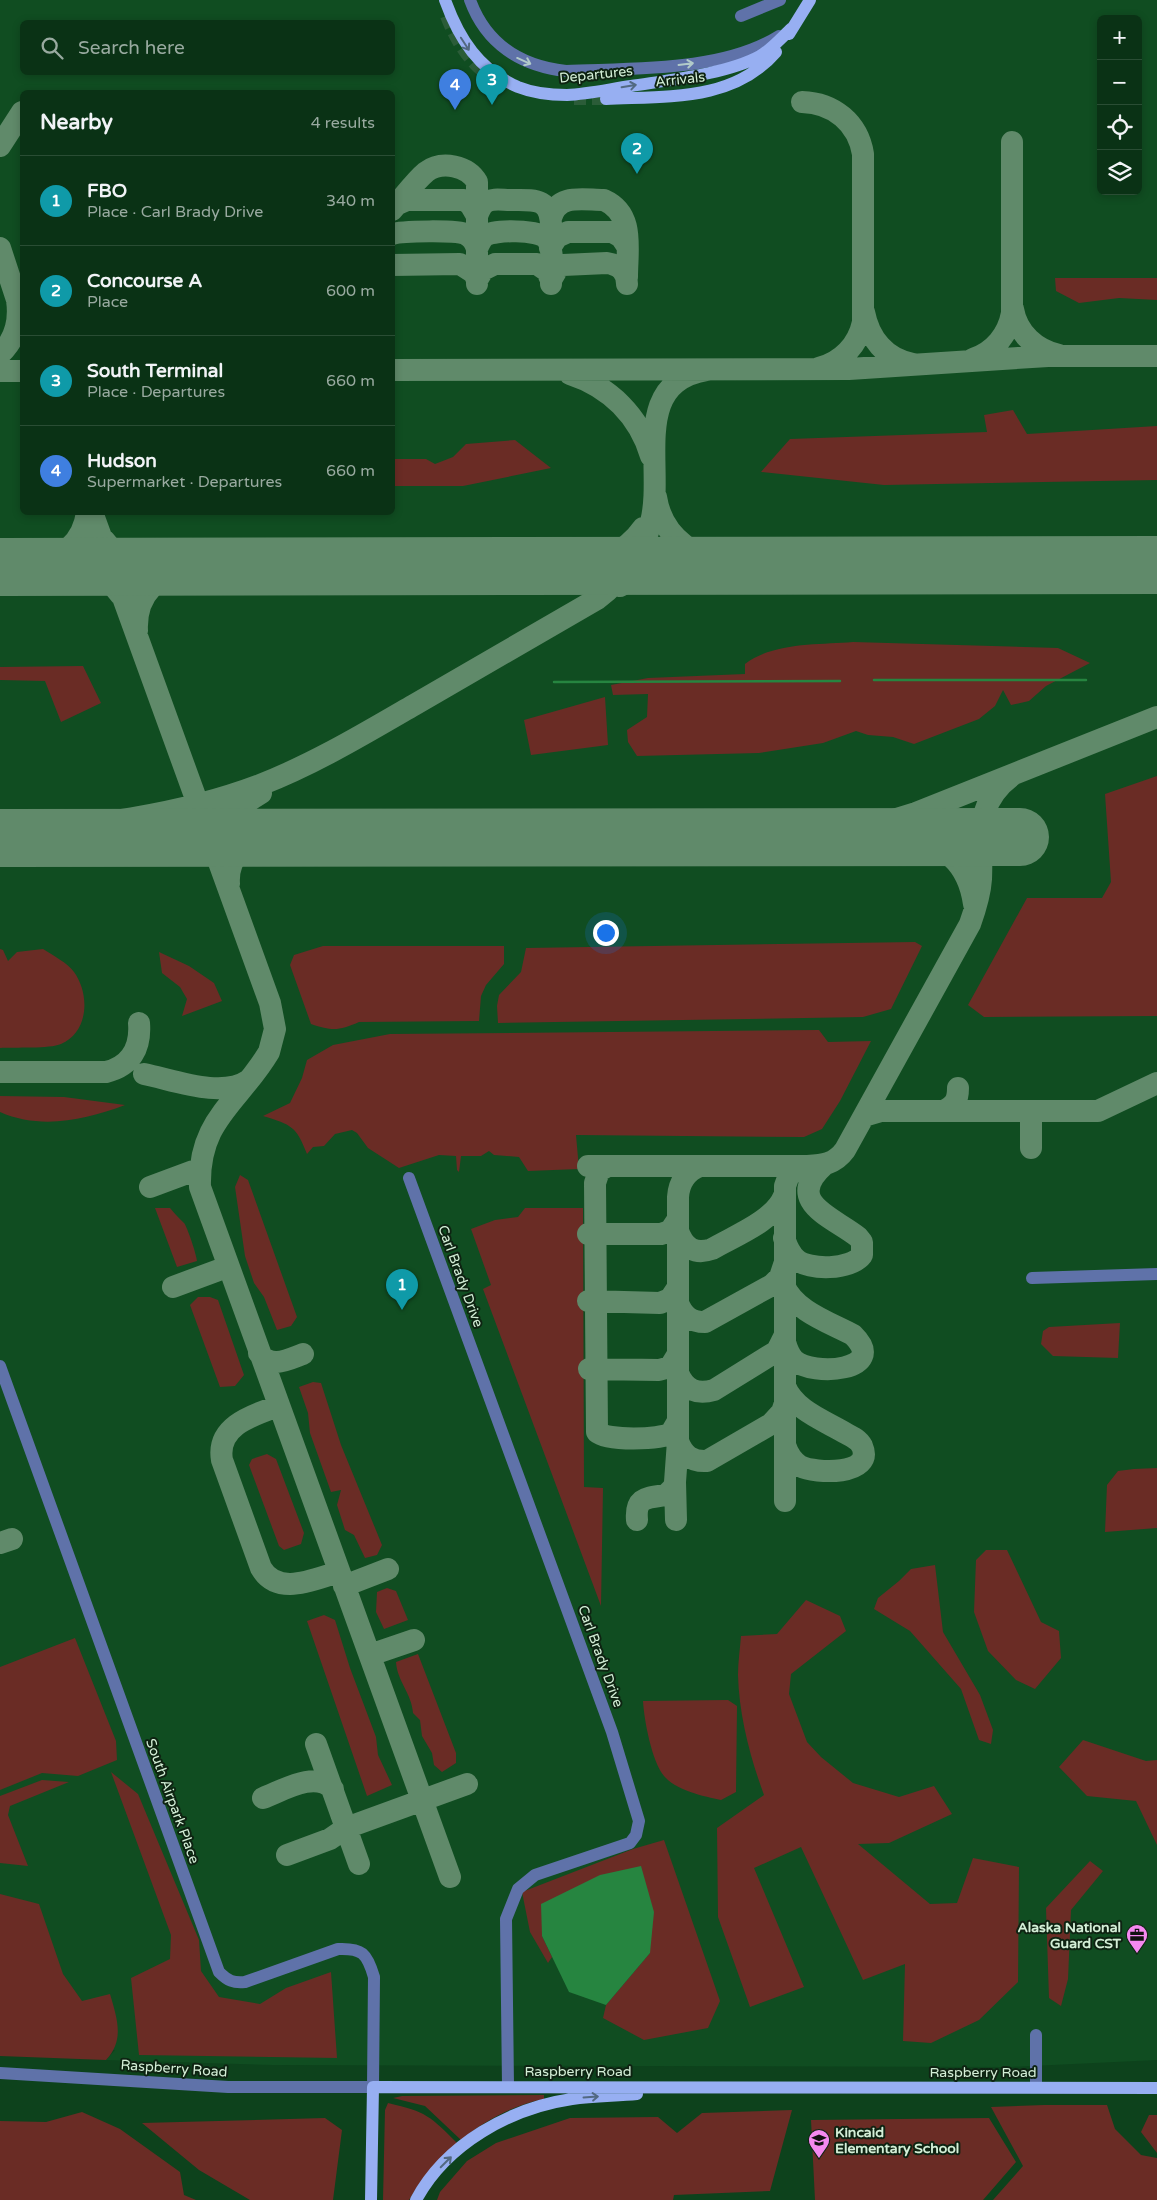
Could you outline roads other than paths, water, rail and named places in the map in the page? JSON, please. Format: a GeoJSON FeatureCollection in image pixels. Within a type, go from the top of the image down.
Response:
{"type":"FeatureCollection","features":[{"type":"Feature","properties":{"kind":"main road","name":"Departures"},"geometry":{"type":"LineString","coordinates":[[445,0],[455,27],[470,52],[492,72],[520,87],[542,93],[567,94],[675,79],[736,65],[762,55],[792,28]]}},
{"type":"Feature","properties":{"kind":"main road"},"geometry":{"type":"LineString","coordinates":[[792,28],[810,0]]}},
{"type":"Feature","properties":{"kind":"main road","name":"Arrivals"},"geometry":{"type":"LineString","coordinates":[[606,99],[694,95],[730,85],[769,60],[782,46],[792,28]]}},
{"type":"Feature","properties":{"kind":"main road"},"geometry":{"type":"LineString","coordinates":[[371,2200],[374,2087]]}},
{"type":"Feature","properties":{"kind":"main road","name":"Raspberry Road"},"geometry":{"type":"LineString","coordinates":[[374,2087],[1157,2088]]}},
{"type":"Feature","properties":{"kind":"main road"},"geometry":{"type":"LineString","coordinates":[[416,2200],[435,2172],[463,2145],[484,2131],[520,2113],[572,2099],[708,2087]]}},
{"type":"Feature","properties":{"kind":"street"},"geometry":{"type":"LineString","coordinates":[[470,0],[484,28],[503,49],[538,66],[566,71],[671,65],[710,60],[746,52],[767,44],[792,28]]}},
{"type":"Feature","properties":{"kind":"street"},"geometry":{"type":"LineString","coordinates":[[741,16],[780,0]]}},
{"type":"Feature","properties":{"kind":"street","name":"Carl Brady Drive"},"geometry":{"type":"LineString","coordinates":[[409,1178],[612,1732],[639,1821],[636,1835],[630,1843],[535,1875],[518,1889],[506,1919],[508,2086]]}},
{"type":"Feature","properties":{"kind":"street"},"geometry":{"type":"LineString","coordinates":[[1032,1278],[1157,1274]]}},
{"type":"Feature","properties":{"kind":"street","name":"South Airpark Place"},"geometry":{"type":"LineString","coordinates":[[0,1366],[219,1972],[226,1980],[234,1983],[245,1982],[338,1949],[353,1949],[365,1954],[374,1977],[374,2087]]}},
{"type":"Feature","properties":{"kind":"street"},"geometry":{"type":"LineString","coordinates":[[1036,2035],[1036,2088]]}},
{"type":"Feature","properties":{"kind":"street","name":"Raspberry Road"},"geometry":{"type":"LineString","coordinates":[[0,2073],[228,2087],[374,2087]]}},
{"type":"Feature","properties":{"kind":"waterway"},"geometry":{"type":"LineString","coordinates":[[874,680],[1086,680]]}},
{"type":"Feature","properties":{"kind":"waterway"},"geometry":{"type":"LineString","coordinates":[[554,682],[840,681]]}},
{"type":"Feature","properties":{"kind":"tunnel"},"geometry":{"type":"LineString","coordinates":[[446,16],[460,46],[473,63],[499,83]]}},
{"type":"Feature","properties":{"kind":"tunnel"},"geometry":{"type":"LineString","coordinates":[[574,99],[606,99]]}},
{"type":"Feature","properties":{"kind":"place","name":"South Terminal"},"geometry":{"type":"Point","coordinates":[492,105]}},
{"type":"Feature","properties":{"kind":"place","name":"Hudson"},"geometry":{"type":"Point","coordinates":[455,110]}},
{"type":"Feature","properties":{"kind":"place","name":"Concourse A"},"geometry":{"type":"Point","coordinates":[637,174]}},
{"type":"Feature","properties":{"kind":"place","name":"FBO"},"geometry":{"type":"Point","coordinates":[402,1310]}},
{"type":"Feature","properties":{"kind":"place","name":"Alaska National Guard CST"},"geometry":{"type":"Point","coordinates":[1137,1954]}},
{"type":"Feature","properties":{"kind":"place","name":"Kincaid Elementary School"},"geometry":{"type":"Point","coordinates":[819,2159]}}]}
